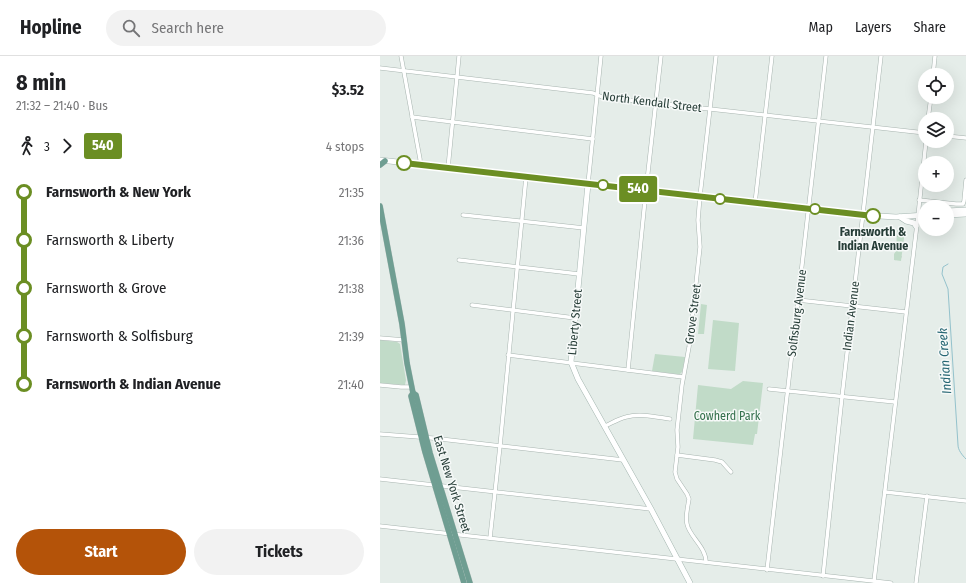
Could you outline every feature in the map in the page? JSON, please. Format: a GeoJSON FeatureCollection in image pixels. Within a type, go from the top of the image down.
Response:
{"type":"FeatureCollection","features":[{"type":"Feature","properties":{"kind":"main road"},"geometry":{"type":"LineString","coordinates":[[382,161],[863,215],[900,217],[918,216]]}},
{"type":"Feature","properties":{"kind":"main road","name":"Liberty Street"},"geometry":{"type":"LineString","coordinates":[[588,184],[571,362],[578,379],[651,509],[690,583]]}},
{"type":"Feature","properties":{"kind":"main road","name":"East New York Street"},"geometry":{"type":"LineString","coordinates":[[380,206],[404,340],[412,390],[411,396],[452,534],[470,583]]}},
{"type":"Feature","properties":{"kind":"main road"},"geometry":{"type":"LineString","coordinates":[[954,212],[966,210]]}},
{"type":"Feature","properties":{"kind":"main road"},"geometry":{"type":"LineString","coordinates":[[954,213],[966,214]]}},
{"type":"Feature","properties":{"kind":"main road"},"geometry":{"type":"LineString","coordinates":[[900,217],[906,221],[914,223],[916,226]]}},
{"type":"Feature","properties":{"kind":"main road","name":"East New York Street"},"geometry":{"type":"LineString","coordinates":[[452,534],[464,583]]}},
{"type":"Feature","properties":{"kind":"street"},"geometry":{"type":"LineString","coordinates":[[401,56],[420,165]]}},
{"type":"Feature","properties":{"kind":"street"},"geometry":{"type":"LineString","coordinates":[[448,168],[459,56]]}},
{"type":"Feature","properties":{"kind":"street","name":"Liberty Street"},"geometry":{"type":"LineString","coordinates":[[588,184],[601,56]]}},
{"type":"Feature","properties":{"kind":"street"},"geometry":{"type":"LineString","coordinates":[[628,370],[661,56]]}},
{"type":"Feature","properties":{"kind":"street","name":"Grove Street"},"geometry":{"type":"LineString","coordinates":[[706,562],[704,552],[687,525],[689,499],[677,479],[675,472],[677,430],[683,377],[689,347],[700,247],[698,220],[700,196],[716,56]]}},
{"type":"Feature","properties":{"kind":"street"},"geometry":{"type":"LineString","coordinates":[[755,203],[772,56]]}},
{"type":"Feature","properties":{"kind":"street","name":"Solfisburg Avenue"},"geometry":{"type":"LineString","coordinates":[[767,570],[826,56]]}},
{"type":"Feature","properties":{"kind":"street","name":"Indian Avenue"},"geometry":{"type":"LineString","coordinates":[[823,576],[881,56]]}},
{"type":"Feature","properties":{"kind":"street"},"geometry":{"type":"LineString","coordinates":[[934,68],[935,56]]}},
{"type":"Feature","properties":{"kind":"street","name":"North Kendall Street"},"geometry":{"type":"LineString","coordinates":[[380,68],[593,93],[602,97],[918,132]]}},
{"type":"Feature","properties":{"kind":"street"},"geometry":{"type":"LineString","coordinates":[[412,117],[593,138]]}},
{"type":"Feature","properties":{"kind":"street"},"geometry":{"type":"LineString","coordinates":[[954,137],[966,138]]}},
{"type":"Feature","properties":{"kind":"street"},"geometry":{"type":"LineString","coordinates":[[919,200],[925,148]]}},
{"type":"Feature","properties":{"kind":"street"},"geometry":{"type":"LineString","coordinates":[[490,538],[526,177]]}},
{"type":"Feature","properties":{"kind":"street"},"geometry":{"type":"LineString","coordinates":[[954,203],[962,204],[964,201],[966,180]]}},
{"type":"Feature","properties":{"kind":"street"},"geometry":{"type":"LineString","coordinates":[[463,215],[584,228]]}},
{"type":"Feature","properties":{"kind":"street"},"geometry":{"type":"LineString","coordinates":[[874,581],[918,216]]}},
{"type":"Feature","properties":{"kind":"street"},"geometry":{"type":"LineString","coordinates":[[459,260],[579,274]]}},
{"type":"Feature","properties":{"kind":"street"},"geometry":{"type":"LineString","coordinates":[[798,300],[906,312]]}},
{"type":"Feature","properties":{"kind":"street"},"geometry":{"type":"LineString","coordinates":[[472,305],[575,318]]}},
{"type":"Feature","properties":{"kind":"street"},"geometry":{"type":"LineString","coordinates":[[380,338],[404,340]]}},
{"type":"Feature","properties":{"kind":"street"},"geometry":{"type":"LineString","coordinates":[[508,355],[683,377]]}},
{"type":"Feature","properties":{"kind":"street"},"geometry":{"type":"LineString","coordinates":[[380,385],[412,390]]}},
{"type":"Feature","properties":{"kind":"street"},"geometry":{"type":"LineString","coordinates":[[769,389],[895,402]]}},
{"type":"Feature","properties":{"kind":"street"},"geometry":{"type":"LineString","coordinates":[[605,426],[617,420],[631,416],[670,419]]}},
{"type":"Feature","properties":{"kind":"street"},"geometry":{"type":"LineString","coordinates":[[380,434],[423,437],[624,460]]}},
{"type":"Feature","properties":{"kind":"street"},"geometry":{"type":"LineString","coordinates":[[677,455],[722,462],[731,472]]}},
{"type":"Feature","properties":{"kind":"street"},"geometry":{"type":"LineString","coordinates":[[380,479],[651,509]]}},
{"type":"Feature","properties":{"kind":"street"},"geometry":{"type":"LineString","coordinates":[[885,492],[966,501]]}},
{"type":"Feature","properties":{"kind":"street"},"geometry":{"type":"LineString","coordinates":[[916,583],[927,496]]}},
{"type":"Feature","properties":{"kind":"street"},"geometry":{"type":"LineString","coordinates":[[380,526],[891,583]]}},
{"type":"Feature","properties":{"kind":"green space"},"geometry":{"type":"Polygon","coordinates":[[[897,230],[905,231],[901,261],[894,260],[897,230]]]}},
{"type":"Feature","properties":{"kind":"green space"},"geometry":{"type":"Polygon","coordinates":[[[701,304],[707,305],[704,334],[698,334],[701,304]]]}},
{"type":"Feature","properties":{"kind":"green space"},"geometry":{"type":"Polygon","coordinates":[[[713,320],[739,323],[735,371],[708,369],[713,320]]]}},
{"type":"Feature","properties":{"kind":"green space"},"geometry":{"type":"Polygon","coordinates":[[[380,340],[397,342],[400,344],[406,380],[405,385],[380,383],[380,340]]]}},
{"type":"Feature","properties":{"kind":"green space"},"geometry":{"type":"Polygon","coordinates":[[[655,354],[685,357],[682,372],[677,374],[652,371],[655,354]]]}},
{"type":"Feature","properties":{"kind":"green space","name":"Cowherd Park"},"geometry":{"type":"Polygon","coordinates":[[[743,381],[763,383],[757,434],[755,434],[753,445],[693,439],[698,385],[731,389],[743,381]]]}},
{"type":"Feature","properties":{"kind":"waterway","name":"Indian Creek"},"geometry":{"type":"LineString","coordinates":[[948,264],[943,267],[942,274],[948,289],[958,447],[966,459]]}},
{"type":"Feature","properties":{"kind":"bus line","name":"540"},"geometry":{"type":"LineString","coordinates":[[404,163],[873,216]]}},
{"type":"Feature","properties":{"kind":"place","name":"Farnsworth & Indian Avenue"},"geometry":{"type":"Point","coordinates":[873,216]}}]}
